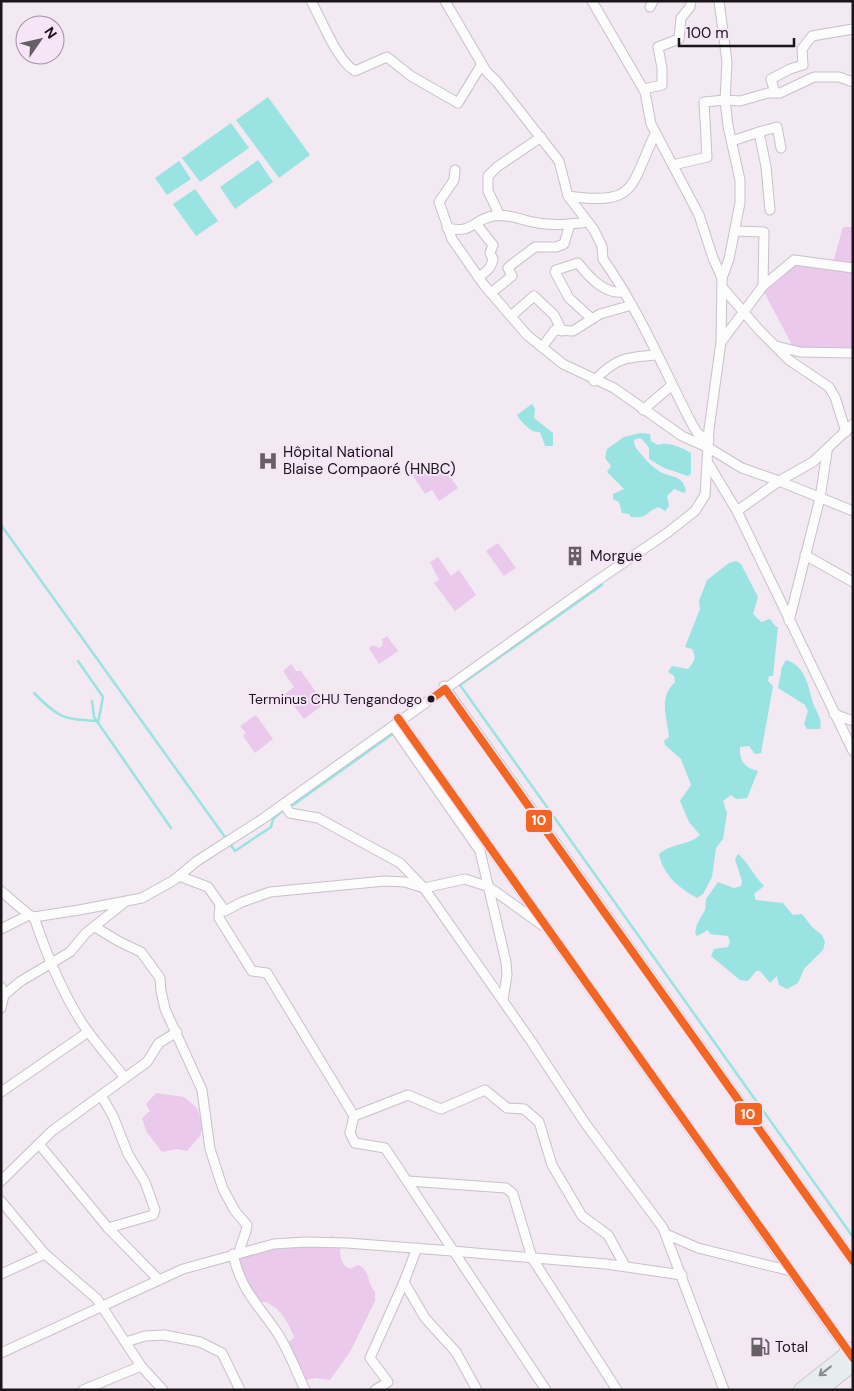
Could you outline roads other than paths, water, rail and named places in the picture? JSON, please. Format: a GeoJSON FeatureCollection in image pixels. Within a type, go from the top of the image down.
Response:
{"type":"FeatureCollection","features":[{"type":"Feature","properties":{"kind":"main road"},"geometry":{"type":"LineString","coordinates":[[801,1390],[852,1356]]}},
{"type":"Feature","properties":{"kind":"main road"},"geometry":{"type":"LineString","coordinates":[[820,1390],[852,1356]]}},
{"type":"Feature","properties":{"kind":"street"},"geometry":{"type":"LineString","coordinates":[[445,1],[482,64],[559,161],[568,196],[588,222],[602,246],[603,259],[647,330],[656,355],[698,434],[742,468],[779,480],[852,512]]}},
{"type":"Feature","properties":{"kind":"street"},"geometry":{"type":"LineString","coordinates":[[592,1],[644,89],[651,124],[655,134],[699,216],[722,282],[743,312],[789,360],[829,387],[835,397],[846,432]]}},
{"type":"Feature","properties":{"kind":"street"},"geometry":{"type":"LineString","coordinates":[[644,89],[662,85],[662,68],[658,47],[679,39],[681,18],[690,7],[691,1]]}},
{"type":"Feature","properties":{"kind":"street"},"geometry":{"type":"LineString","coordinates":[[1,928],[31,916],[142,898],[179,876],[197,861],[284,804],[397,721],[689,516],[703,501],[721,342],[722,282],[740,204],[740,180],[725,100],[727,62],[719,1]]}},
{"type":"Feature","properties":{"kind":"street"},"geometry":{"type":"LineString","coordinates":[[314,2],[336,49],[349,67],[355,71],[387,57],[411,76],[458,103],[482,64]]}},
{"type":"Feature","properties":{"kind":"street"},"geometry":{"type":"LineString","coordinates":[[775,93],[770,79],[803,64],[803,45],[812,36],[853,29]]}},
{"type":"Feature","properties":{"kind":"street"},"geometry":{"type":"LineString","coordinates":[[672,165],[707,157],[703,104],[725,100],[740,101],[775,93],[814,77],[839,77],[853,82]]}},
{"type":"Feature","properties":{"kind":"street"},"geometry":{"type":"LineString","coordinates":[[732,141],[777,127],[781,148]]}},
{"type":"Feature","properties":{"kind":"street"},"geometry":{"type":"LineString","coordinates":[[759,132],[766,167],[770,210]]}},
{"type":"Feature","properties":{"kind":"street"},"geometry":{"type":"LineString","coordinates":[[568,196],[595,200],[623,193],[633,185],[655,134]]}},
{"type":"Feature","properties":{"kind":"street"},"geometry":{"type":"LineString","coordinates":[[500,216],[488,192],[488,176],[497,167],[541,137]]}},
{"type":"Feature","properties":{"kind":"street"},"geometry":{"type":"LineString","coordinates":[[455,170],[454,180],[440,197],[439,202],[446,228],[478,277],[527,334],[564,364],[594,381],[614,388],[682,436],[709,444]]}},
{"type":"Feature","properties":{"kind":"street"},"geometry":{"type":"LineString","coordinates":[[446,228],[463,231],[491,216],[538,223],[570,224],[588,222]]}},
{"type":"Feature","properties":{"kind":"street"},"geometry":{"type":"LineString","coordinates":[[491,293],[512,276],[508,268],[535,246],[561,247],[566,240],[570,224]]}},
{"type":"Feature","properties":{"kind":"street"},"geometry":{"type":"LineString","coordinates":[[477,225],[492,241],[493,245],[490,253],[493,259],[492,264],[489,270],[478,277]]}},
{"type":"Feature","properties":{"kind":"street"},"geometry":{"type":"LineString","coordinates":[[735,231],[764,232],[764,286]]}},
{"type":"Feature","properties":{"kind":"street"},"geometry":{"type":"LineString","coordinates":[[721,342],[764,286],[794,260],[853,268]]}},
{"type":"Feature","properties":{"kind":"street"},"geometry":{"type":"LineString","coordinates":[[592,319],[564,290],[555,272],[556,270],[578,263],[591,279],[616,293],[624,292]]}},
{"type":"Feature","properties":{"kind":"street"},"geometry":{"type":"LineString","coordinates":[[511,316],[534,296],[554,315],[562,331]]}},
{"type":"Feature","properties":{"kind":"street"},"geometry":{"type":"LineString","coordinates":[[542,347],[552,332],[573,331],[600,314],[632,305]]}},
{"type":"Feature","properties":{"kind":"street"},"geometry":{"type":"LineString","coordinates":[[776,346],[800,352],[853,354]]}},
{"type":"Feature","properties":{"kind":"street"},"geometry":{"type":"LineString","coordinates":[[594,381],[614,362],[630,356],[656,355]]}},
{"type":"Feature","properties":{"kind":"street"},"geometry":{"type":"LineString","coordinates":[[643,410],[672,385]]}},
{"type":"Feature","properties":{"kind":"street"},"geometry":{"type":"LineString","coordinates":[[737,511],[779,480],[798,472],[826,452],[853,424]]}},
{"type":"Feature","properties":{"kind":"street"},"geometry":{"type":"LineString","coordinates":[[789,621],[820,498],[826,452]]}},
{"type":"Feature","properties":{"kind":"street"},"geometry":{"type":"LineString","coordinates":[[708,463],[737,511],[853,751]]}},
{"type":"Feature","properties":{"kind":"street"},"geometry":{"type":"LineString","coordinates":[[805,555],[853,582]]}},
{"type":"Feature","properties":{"kind":"street"},"geometry":{"type":"LineString","coordinates":[[444,688],[853,1261]]}},
{"type":"Feature","properties":{"kind":"street"},"geometry":{"type":"LineString","coordinates":[[834,714],[853,721]]}},
{"type":"Feature","properties":{"kind":"street"},"geometry":{"type":"LineString","coordinates":[[397,721],[480,851],[506,962],[507,975],[503,1000]]}},
{"type":"Feature","properties":{"kind":"street"},"geometry":{"type":"LineString","coordinates":[[397,721],[548,929],[852,1356]]}},
{"type":"Feature","properties":{"kind":"street"},"geometry":{"type":"LineString","coordinates":[[284,804],[290,813],[318,818],[400,863],[424,888],[503,1000],[585,1123],[666,1234],[721,1388]]}},
{"type":"Feature","properties":{"kind":"street"},"geometry":{"type":"LineString","coordinates":[[179,876],[208,887],[225,911],[242,902],[270,892],[321,885],[385,881],[405,882],[424,888],[465,880],[489,887],[548,929]]}},
{"type":"Feature","properties":{"kind":"street"},"geometry":{"type":"LineString","coordinates":[[1,891],[31,916],[72,1006],[88,1032],[125,1078]]}},
{"type":"Feature","properties":{"kind":"street"},"geometry":{"type":"LineString","coordinates":[[1,1008],[2,991],[70,952],[95,926],[125,902]]}},
{"type":"Feature","properties":{"kind":"street"},"geometry":{"type":"LineString","coordinates":[[220,905],[219,918],[252,971],[267,973],[354,1116],[350,1133],[355,1143],[385,1148],[546,1390]]}},
{"type":"Feature","properties":{"kind":"street"},"geometry":{"type":"LineString","coordinates":[[95,926],[118,941],[141,952],[160,978],[161,992],[166,1009],[202,1090],[210,1149],[223,1189],[235,1211],[247,1225],[236,1253],[238,1275],[244,1288],[278,1335],[305,1390]]}},
{"type":"Feature","properties":{"kind":"street"},"geometry":{"type":"LineString","coordinates":[[1,1092],[88,1032]]}},
{"type":"Feature","properties":{"kind":"street"},"geometry":{"type":"LineString","coordinates":[[1,1181],[52,1131],[102,1097],[147,1062],[159,1043],[177,1032]]}},
{"type":"Feature","properties":{"kind":"street"},"geometry":{"type":"LineString","coordinates":[[354,1116],[408,1095],[441,1109],[485,1090],[506,1108],[524,1109],[539,1122],[552,1166],[582,1216],[608,1235],[625,1266]]}},
{"type":"Feature","properties":{"kind":"street"},"geometry":{"type":"LineString","coordinates":[[102,1097],[113,1116],[128,1154],[145,1182],[155,1210],[153,1214],[108,1228]]}},
{"type":"Feature","properties":{"kind":"street"},"geometry":{"type":"LineString","coordinates":[[39,1144],[108,1228],[160,1280]]}},
{"type":"Feature","properties":{"kind":"street"},"geometry":{"type":"LineString","coordinates":[[408,1181],[506,1188],[513,1194],[532,1258],[617,1390]]}},
{"type":"Feature","properties":{"kind":"street"},"geometry":{"type":"LineString","coordinates":[[1,1201],[45,1254],[93,1294],[141,1366],[163,1390]]}},
{"type":"Feature","properties":{"kind":"street"},"geometry":{"type":"LineString","coordinates":[[666,1234],[704,1250],[791,1271]]}},
{"type":"Feature","properties":{"kind":"street"},"geometry":{"type":"LineString","coordinates":[[1,1353],[104,1308],[183,1269],[274,1244],[305,1242],[417,1248],[625,1266],[682,1275]]}},
{"type":"Feature","properties":{"kind":"street"},"geometry":{"type":"LineString","coordinates":[[375,1390],[388,1382],[370,1358],[417,1248]]}},
{"type":"Feature","properties":{"kind":"street"},"geometry":{"type":"LineString","coordinates":[[1,1274],[45,1254]]}},
{"type":"Feature","properties":{"kind":"street"},"geometry":{"type":"LineString","coordinates":[[404,1282],[425,1318],[456,1352],[477,1390]]}},
{"type":"Feature","properties":{"kind":"street"},"geometry":{"type":"LineString","coordinates":[[126,1342],[145,1336],[164,1335],[200,1342],[222,1354],[240,1390]]}},
{"type":"Feature","properties":{"kind":"street"},"geometry":{"type":"LineString","coordinates":[[83,1390],[141,1366]]}},
{"type":"Feature","properties":{"kind":"water"},"geometry":{"type":"Polygon","coordinates":[[[268,97],[310,155],[279,178],[236,120],[268,97]]]}},
{"type":"Feature","properties":{"kind":"water"},"geometry":{"type":"Polygon","coordinates":[[[231,123],[249,148],[200,182],[182,158],[231,123]]]}},
{"type":"Feature","properties":{"kind":"water"},"geometry":{"type":"Polygon","coordinates":[[[258,160],[273,182],[235,209],[220,187],[258,160]]]}},
{"type":"Feature","properties":{"kind":"water"},"geometry":{"type":"Polygon","coordinates":[[[179,161],[191,179],[167,195],[155,178],[179,161]]]}},
{"type":"Feature","properties":{"kind":"water"},"geometry":{"type":"Polygon","coordinates":[[[195,189],[218,221],[196,236],[173,204],[195,189]]]}},
{"type":"Feature","properties":{"kind":"water"},"geometry":{"type":"Polygon","coordinates":[[[532,404],[535,409],[534,418],[553,433],[553,446],[545,446],[540,432],[530,429],[517,415],[532,404]]]}},
{"type":"Feature","properties":{"kind":"water"},"geometry":{"type":"Polygon","coordinates":[[[640,433],[650,434],[651,441],[658,445],[670,444],[691,453],[691,474],[688,476],[664,468],[649,459],[649,448],[640,438],[634,440],[636,448],[649,463],[659,471],[679,479],[686,491],[684,493],[674,489],[667,496],[669,506],[665,511],[659,507],[644,516],[631,517],[629,514],[622,513],[619,502],[613,499],[613,494],[624,489],[607,472],[611,466],[605,458],[607,449],[624,437],[640,433]]]}},
{"type":"Feature","properties":{"kind":"water"},"geometry":{"type":"Polygon","coordinates":[[[736,561],[741,564],[758,597],[753,614],[761,622],[770,619],[778,627],[773,676],[769,676],[768,681],[773,686],[761,753],[755,754],[749,746],[740,747],[742,760],[746,766],[758,771],[747,798],[736,799],[731,795],[723,801],[727,813],[723,839],[716,848],[712,877],[703,894],[697,898],[684,890],[668,875],[659,854],[664,850],[695,839],[700,835],[689,822],[680,801],[691,785],[681,759],[665,745],[664,741],[669,737],[665,701],[670,688],[675,682],[674,676],[668,672],[672,666],[688,669],[693,662],[695,657],[692,649],[685,647],[700,609],[699,601],[707,580],[729,563],[736,561]]]}},
{"type":"Feature","properties":{"kind":"water"},"geometry":{"type":"Polygon","coordinates":[[[786,660],[798,667],[805,677],[820,719],[820,729],[807,729],[804,724],[808,711],[805,705],[778,688],[782,667],[786,660]]]}},
{"type":"Feature","properties":{"kind":"water"},"geometry":{"type":"Polygon","coordinates":[[[738,854],[764,886],[754,894],[756,900],[783,903],[793,915],[802,914],[812,927],[822,935],[825,942],[823,950],[804,969],[798,983],[787,989],[779,985],[777,976],[770,983],[760,971],[756,971],[748,981],[740,980],[711,956],[714,949],[728,947],[730,942],[728,936],[710,934],[708,930],[697,936],[695,933],[697,924],[705,910],[706,899],[718,882],[734,888],[741,886],[742,881],[735,859],[738,854]]]}},
{"type":"Feature","properties":{"kind":"waterway"},"geometry":{"type":"LineString","coordinates":[[1,525],[235,851],[271,827],[273,819],[281,812]]}},
{"type":"Feature","properties":{"kind":"waterway"},"geometry":{"type":"LineString","coordinates":[[602,585],[460,685],[853,1237]]}},
{"type":"Feature","properties":{"kind":"waterway"},"geometry":{"type":"LineString","coordinates":[[78,661],[103,697],[98,723]]}},
{"type":"Feature","properties":{"kind":"waterway"},"geometry":{"type":"LineString","coordinates":[[34,693],[49,708],[62,716],[96,721]]}},
{"type":"Feature","properties":{"kind":"waterway"},"geometry":{"type":"LineString","coordinates":[[92,701],[94,717],[171,828]]}},
{"type":"Feature","properties":{"kind":"waterway"},"geometry":{"type":"LineString","coordinates":[[293,805],[394,733]]}},
{"type":"Feature","properties":{"kind":"place","name":"Hôpital National Blaise Compaoré (HNBC)"},"geometry":{"type":"Point","coordinates":[268,461]}},
{"type":"Feature","properties":{"kind":"place","name":"Morgue"},"geometry":{"type":"Point","coordinates":[575,556]}},
{"type":"Feature","properties":{"kind":"place","name":"Terminus CHU Tengandogo"},"geometry":{"type":"Point","coordinates":[431,699]}},
{"type":"Feature","properties":{"kind":"place","name":"Total"},"geometry":{"type":"Point","coordinates":[760,1347]}}]}
